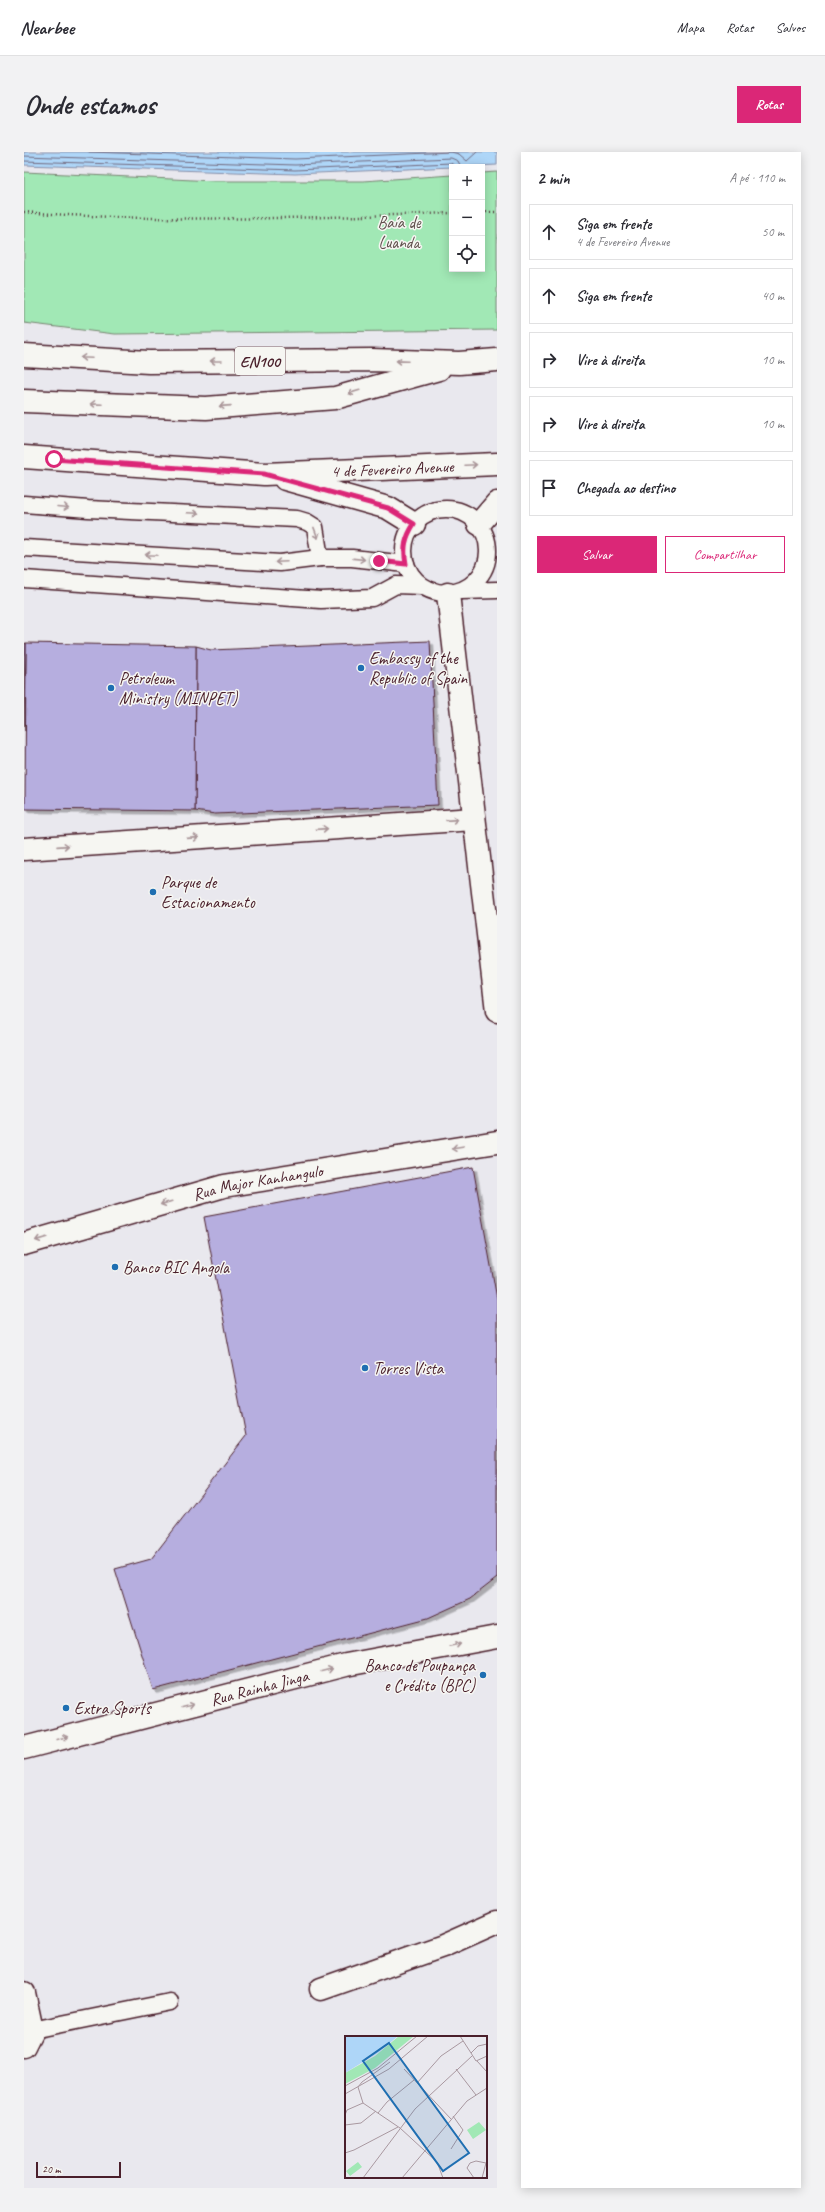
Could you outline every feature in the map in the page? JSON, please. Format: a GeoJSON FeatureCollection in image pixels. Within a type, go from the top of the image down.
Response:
{"type":"FeatureCollection","features":[{"type":"Feature","properties":{"kind":"street","name":"EN100"},"geometry":{"type":"LineString","coordinates":[[24,355],[149,362],[372,360],[459,363],[497,360]]}},
{"type":"Feature","properties":{"kind":"street","name":"EN100"},"geometry":{"type":"LineString","coordinates":[[24,401],[206,408],[335,398],[459,363]]}},
{"type":"Feature","properties":{"kind":"street","name":"4 de Fevereiro Avenue"},"geometry":{"type":"LineString","coordinates":[[24,457],[264,474],[497,464]]}},
{"type":"Feature","properties":{"kind":"street"},"geometry":{"type":"LineString","coordinates":[[264,474],[388,508],[414,524]]}},
{"type":"Feature","properties":{"kind":"street"},"geometry":{"type":"LineString","coordinates":[[479,524],[497,503]]}},
{"type":"Feature","properties":{"kind":"street"},"geometry":{"type":"LineString","coordinates":[[455,592],[474,819],[489,878],[497,1011]]}},
{"type":"Feature","properties":{"kind":"street"},"geometry":{"type":"LineString","coordinates":[[24,849],[474,819]]}},
{"type":"Feature","properties":{"kind":"street","name":"Rua Major Kanhangulo"},"geometry":{"type":"LineString","coordinates":[[24,1244],[224,1186],[497,1142]]}},
{"type":"Feature","properties":{"kind":"street","name":"Rua Rainha Jinga"},"geometry":{"type":"LineString","coordinates":[[24,1748],[346,1665],[497,1637]]}},
{"type":"Feature","properties":{"kind":"street"},"geometry":{"type":"LineString","coordinates":[[321,1989],[443,1946],[497,1922]]}},
{"type":"Feature","properties":{"kind":"street"},"geometry":{"type":"LineString","coordinates":[[24,1997],[28,2038]]}},
{"type":"Feature","properties":{"kind":"lane"},"geometry":{"type":"LineString","coordinates":[[24,504],[88,509],[297,519],[307,522],[315,528],[320,558]]}},
{"type":"Feature","properties":{"kind":"lane"},"geometry":{"type":"LineString","coordinates":[[455,592],[474,584],[493,561],[485,535],[479,524],[467,514],[454,510],[439,509],[424,515],[414,524],[406,536],[404,551],[406,564],[412,576],[422,586],[434,592],[455,592],[497,590]]}},
{"type":"Feature","properties":{"kind":"lane"},"geometry":{"type":"LineString","coordinates":[[24,548],[280,563],[320,558],[352,558],[406,564]]}},
{"type":"Feature","properties":{"kind":"lane"},"geometry":{"type":"LineString","coordinates":[[24,579],[321,600],[372,598],[396,585],[422,586]]}},
{"type":"Feature","properties":{"kind":"lane"},"geometry":{"type":"LineString","coordinates":[[28,2038],[170,2002]]}},
{"type":"Feature","properties":{"kind":"path"},"geometry":{"type":"LineString","coordinates":[[24,212],[102,218],[342,217],[449,213]]}},
{"type":"Feature","properties":{"kind":"path"},"geometry":{"type":"LineString","coordinates":[[485,212],[497,212]]}},
{"type":"Feature","properties":{"kind":"green space","name":"Baía de Luanda"},"geometry":{"type":"Polygon","coordinates":[[[24,172],[214,181],[363,181],[449,175],[449,272],[485,272],[485,173],[497,172],[497,330],[115,334],[24,323],[24,172]]]}},
{"type":"Feature","properties":{"kind":"water"},"geometry":{"type":"Polygon","coordinates":[[[24,152],[497,152],[497,165],[449,164],[449,167],[295,174],[24,165],[24,152]]]}},
{"type":"Feature","properties":{"kind":"building"},"geometry":{"type":"Polygon","coordinates":[[[430,641],[438,805],[215,814],[195,811],[196,646],[211,650],[430,641]]]}},
{"type":"Feature","properties":{"kind":"building","name":"Petroleum Ministry (MINPET)"},"geometry":{"type":"Polygon","coordinates":[[[26,643],[196,646],[195,811],[25,809],[26,643]]]}},
{"type":"Feature","properties":{"kind":"building"},"geometry":{"type":"Polygon","coordinates":[[[26,643],[25,731],[24,644],[26,643]]]}},
{"type":"Feature","properties":{"kind":"building","name":"Torres Vista"},"geometry":{"type":"Polygon","coordinates":[[[473,1167],[497,1299],[497,1578],[470,1599],[428,1618],[153,1690],[115,1569],[151,1559],[246,1436],[204,1217],[473,1167]]]}},
{"type":"Feature","properties":{"kind":"place","name":"Embassy of the Republic of Spain"},"geometry":{"type":"Point","coordinates":[361,668]}},
{"type":"Feature","properties":{"kind":"place","name":"Petroleum Ministry (MINPET)"},"geometry":{"type":"Point","coordinates":[111,688]}},
{"type":"Feature","properties":{"kind":"place","name":"Parque de Estacionamento"},"geometry":{"type":"Point","coordinates":[153,892]}},
{"type":"Feature","properties":{"kind":"place","name":"Banco BIC Angola"},"geometry":{"type":"Point","coordinates":[115,1267]}},
{"type":"Feature","properties":{"kind":"place","name":"Torres Vista"},"geometry":{"type":"Point","coordinates":[365,1368]}},
{"type":"Feature","properties":{"kind":"place","name":"Banco de Poupança e Crédito (BPC)"},"geometry":{"type":"Point","coordinates":[483,1675]}},
{"type":"Feature","properties":{"kind":"place","name":"Extra Sports"},"geometry":{"type":"Point","coordinates":[66,1708]}},
{"type":"Feature","properties":{"kind":"route"},"geometry":{"type":"LineString","coordinates":[[54,459],[264,474],[388,508],[414,524],[406,536],[404,551],[406,564],[379,561]]}}]}
